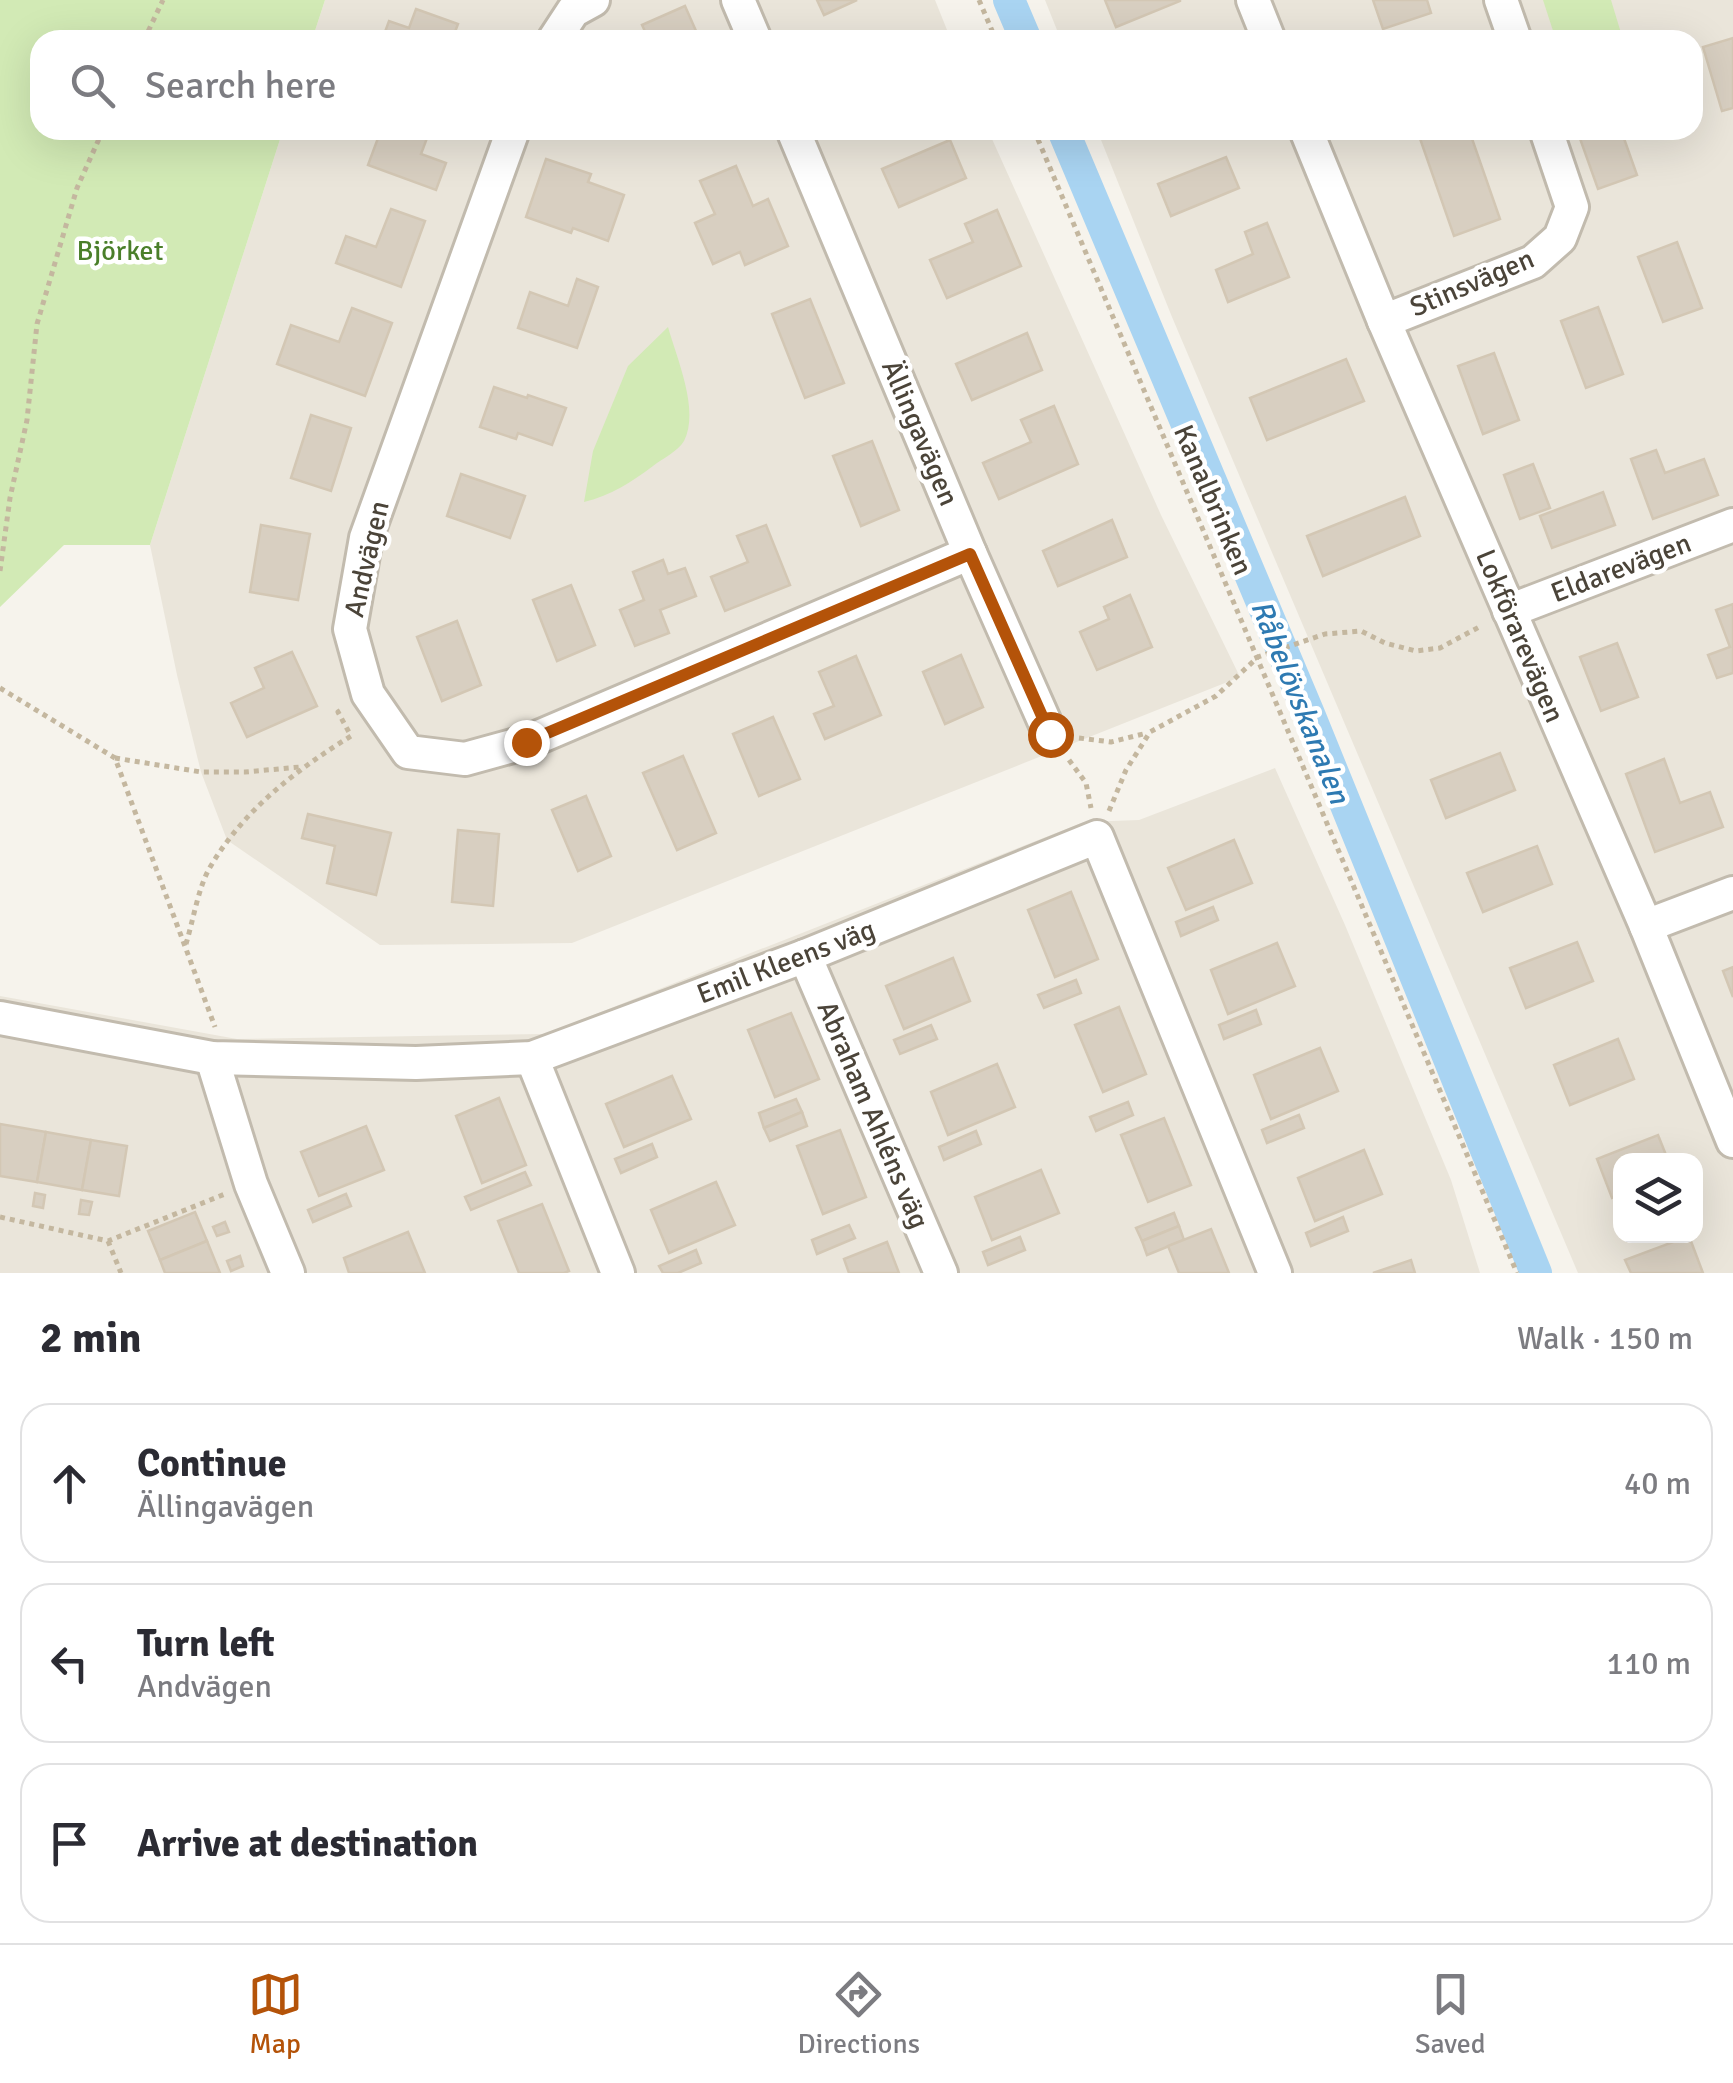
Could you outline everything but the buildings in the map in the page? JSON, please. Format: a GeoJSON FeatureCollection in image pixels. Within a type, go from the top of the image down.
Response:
{"type":"FeatureCollection","features":[{"type":"Feature","properties":{"kind":"street"},"geometry":{"type":"LineString","coordinates":[[561,30],[573,11],[593,0]]}},
{"type":"Feature","properties":{"kind":"street"},"geometry":{"type":"LineString","coordinates":[[738,0],[751,30]]}},
{"type":"Feature","properties":{"kind":"street"},"geometry":{"type":"LineString","coordinates":[[1253,0],[1266,30]]}},
{"type":"Feature","properties":{"kind":"street"},"geometry":{"type":"LineString","coordinates":[[1501,0],[1512,30]]}},
{"type":"Feature","properties":{"kind":"street","name":"Andvägen"},"geometry":{"type":"LineString","coordinates":[[509,140],[366,538],[350,628],[368,694],[408,752],[465,759],[526,742],[970,554]]}},
{"type":"Feature","properties":{"kind":"street","name":"Ällingavägen"},"geometry":{"type":"LineString","coordinates":[[797,140],[970,554],[1050,734]]}},
{"type":"Feature","properties":{"kind":"street","name":"Lokförarevägen"},"geometry":{"type":"LineString","coordinates":[[1310,140],[1508,611],[1646,926],[1733,1141]]}},
{"type":"Feature","properties":{"kind":"street","name":"Stinsvägen"},"geometry":{"type":"LineString","coordinates":[[1384,320],[1533,262],[1560,238],[1572,207],[1549,140]]}},
{"type":"Feature","properties":{"kind":"street","name":"Eldarevägen"},"geometry":{"type":"LineString","coordinates":[[1508,611],[1733,525]]}},
{"type":"Feature","properties":{"kind":"street"},"geometry":{"type":"LineString","coordinates":[[1097,837],[1275,1273]]}},
{"type":"Feature","properties":{"kind":"street","name":"Emil Kleens väg"},"geometry":{"type":"LineString","coordinates":[[0,1018],[212,1058],[416,1063],[532,1058],[805,956],[1097,837]]}},
{"type":"Feature","properties":{"kind":"street"},"geometry":{"type":"LineString","coordinates":[[1646,926],[1733,894]]}},
{"type":"Feature","properties":{"kind":"street","name":"Abraham Ahléns väg"},"geometry":{"type":"LineString","coordinates":[[805,956],[941,1273]]}},
{"type":"Feature","properties":{"kind":"street"},"geometry":{"type":"LineString","coordinates":[[212,1058],[251,1184],[288,1273]]}},
{"type":"Feature","properties":{"kind":"street"},"geometry":{"type":"LineString","coordinates":[[532,1058],[618,1273]]}},
{"type":"Feature","properties":{"kind":"path"},"geometry":{"type":"LineString","coordinates":[[149,30],[163,0]]}},
{"type":"Feature","properties":{"kind":"path"},"geometry":{"type":"LineString","coordinates":[[979,0],[992,30]]}},
{"type":"Feature","properties":{"kind":"path"},"geometry":{"type":"LineString","coordinates":[[0,571],[10,498],[28,420],[37,324],[77,188],[99,140]]}},
{"type":"Feature","properties":{"kind":"path","name":"Kanalbrinken"},"geometry":{"type":"LineString","coordinates":[[1038,140],[1517,1273]]}},
{"type":"Feature","properties":{"kind":"path"},"geometry":{"type":"LineString","coordinates":[[1050,734],[1111,742],[1150,732],[1216,696],[1258,657],[1325,634],[1361,631],[1385,644],[1416,651],[1440,648],[1508,611]]}},
{"type":"Feature","properties":{"kind":"path"},"geometry":{"type":"LineString","coordinates":[[0,688],[115,758],[201,772],[303,766]]}},
{"type":"Feature","properties":{"kind":"path"},"geometry":{"type":"LineString","coordinates":[[185,946],[207,872],[238,828],[303,766],[352,736],[338,712],[368,694]]}},
{"type":"Feature","properties":{"kind":"path"},"geometry":{"type":"LineString","coordinates":[[1097,837],[1126,770],[1150,732]]}},
{"type":"Feature","properties":{"kind":"path"},"geometry":{"type":"LineString","coordinates":[[1050,734],[1086,783],[1097,837]]}},
{"type":"Feature","properties":{"kind":"path"},"geometry":{"type":"LineString","coordinates":[[115,758],[215,1026],[212,1058]]}},
{"type":"Feature","properties":{"kind":"path"},"geometry":{"type":"LineString","coordinates":[[0,1217],[108,1241],[251,1184]]}},
{"type":"Feature","properties":{"kind":"path"},"geometry":{"type":"LineString","coordinates":[[108,1241],[121,1273]]}},
{"type":"Feature","properties":{"kind":"shaded area"},"geometry":{"type":"Polygon","coordinates":[[[325,0],[935,0],[947,30],[315,30],[325,0]]]}},
{"type":"Feature","properties":{"kind":"shaded area"},"geometry":{"type":"Polygon","coordinates":[[[1045,0],[1733,0],[1733,1273],[1578,1273],[1172,317],[1101,140],[1703,140],[1703,30],[1057,30],[1045,0]]]}},
{"type":"Feature","properties":{"kind":"shaded area"},"geometry":{"type":"Polygon","coordinates":[[[280,140],[992,140],[1161,515],[1240,677],[572,943],[380,945],[227,840],[201,772],[150,545],[280,140]]]}},
{"type":"Feature","properties":{"kind":"shaded area"},"geometry":{"type":"Polygon","coordinates":[[[1275,768],[1451,1180],[1480,1273],[0,1273],[0,996],[237,1039],[545,1034],[1084,822],[1139,820],[1275,768]]]}},
{"type":"Feature","properties":{"kind":"green space","name":"Björket"},"geometry":{"type":"Polygon","coordinates":[[[0,0],[325,0],[315,30],[30,30],[30,140],[280,140],[150,545],[64,545],[0,607],[0,0]]]}},
{"type":"Feature","properties":{"kind":"green space"},"geometry":{"type":"Polygon","coordinates":[[[1543,0],[1611,0],[1620,30],[1553,30],[1543,0]]]}},
{"type":"Feature","properties":{"kind":"green space"},"geometry":{"type":"Polygon","coordinates":[[[668,327],[688,400],[690,415],[684,441],[628,483],[584,502],[593,451],[628,366],[668,327]]]}},
{"type":"Feature","properties":{"kind":"waterway","name":"Råbelövskanalen"},"geometry":{"type":"LineString","coordinates":[[1009,0],[1022,30]]}},
{"type":"Feature","properties":{"kind":"waterway","name":"Råbelövskanalen"},"geometry":{"type":"LineString","coordinates":[[1067,140],[1309,714],[1536,1273]]}},
{"type":"Feature","properties":{"kind":"route"},"geometry":{"type":"LineString","coordinates":[[526,742],[970,554],[1050,734]]}}]}
